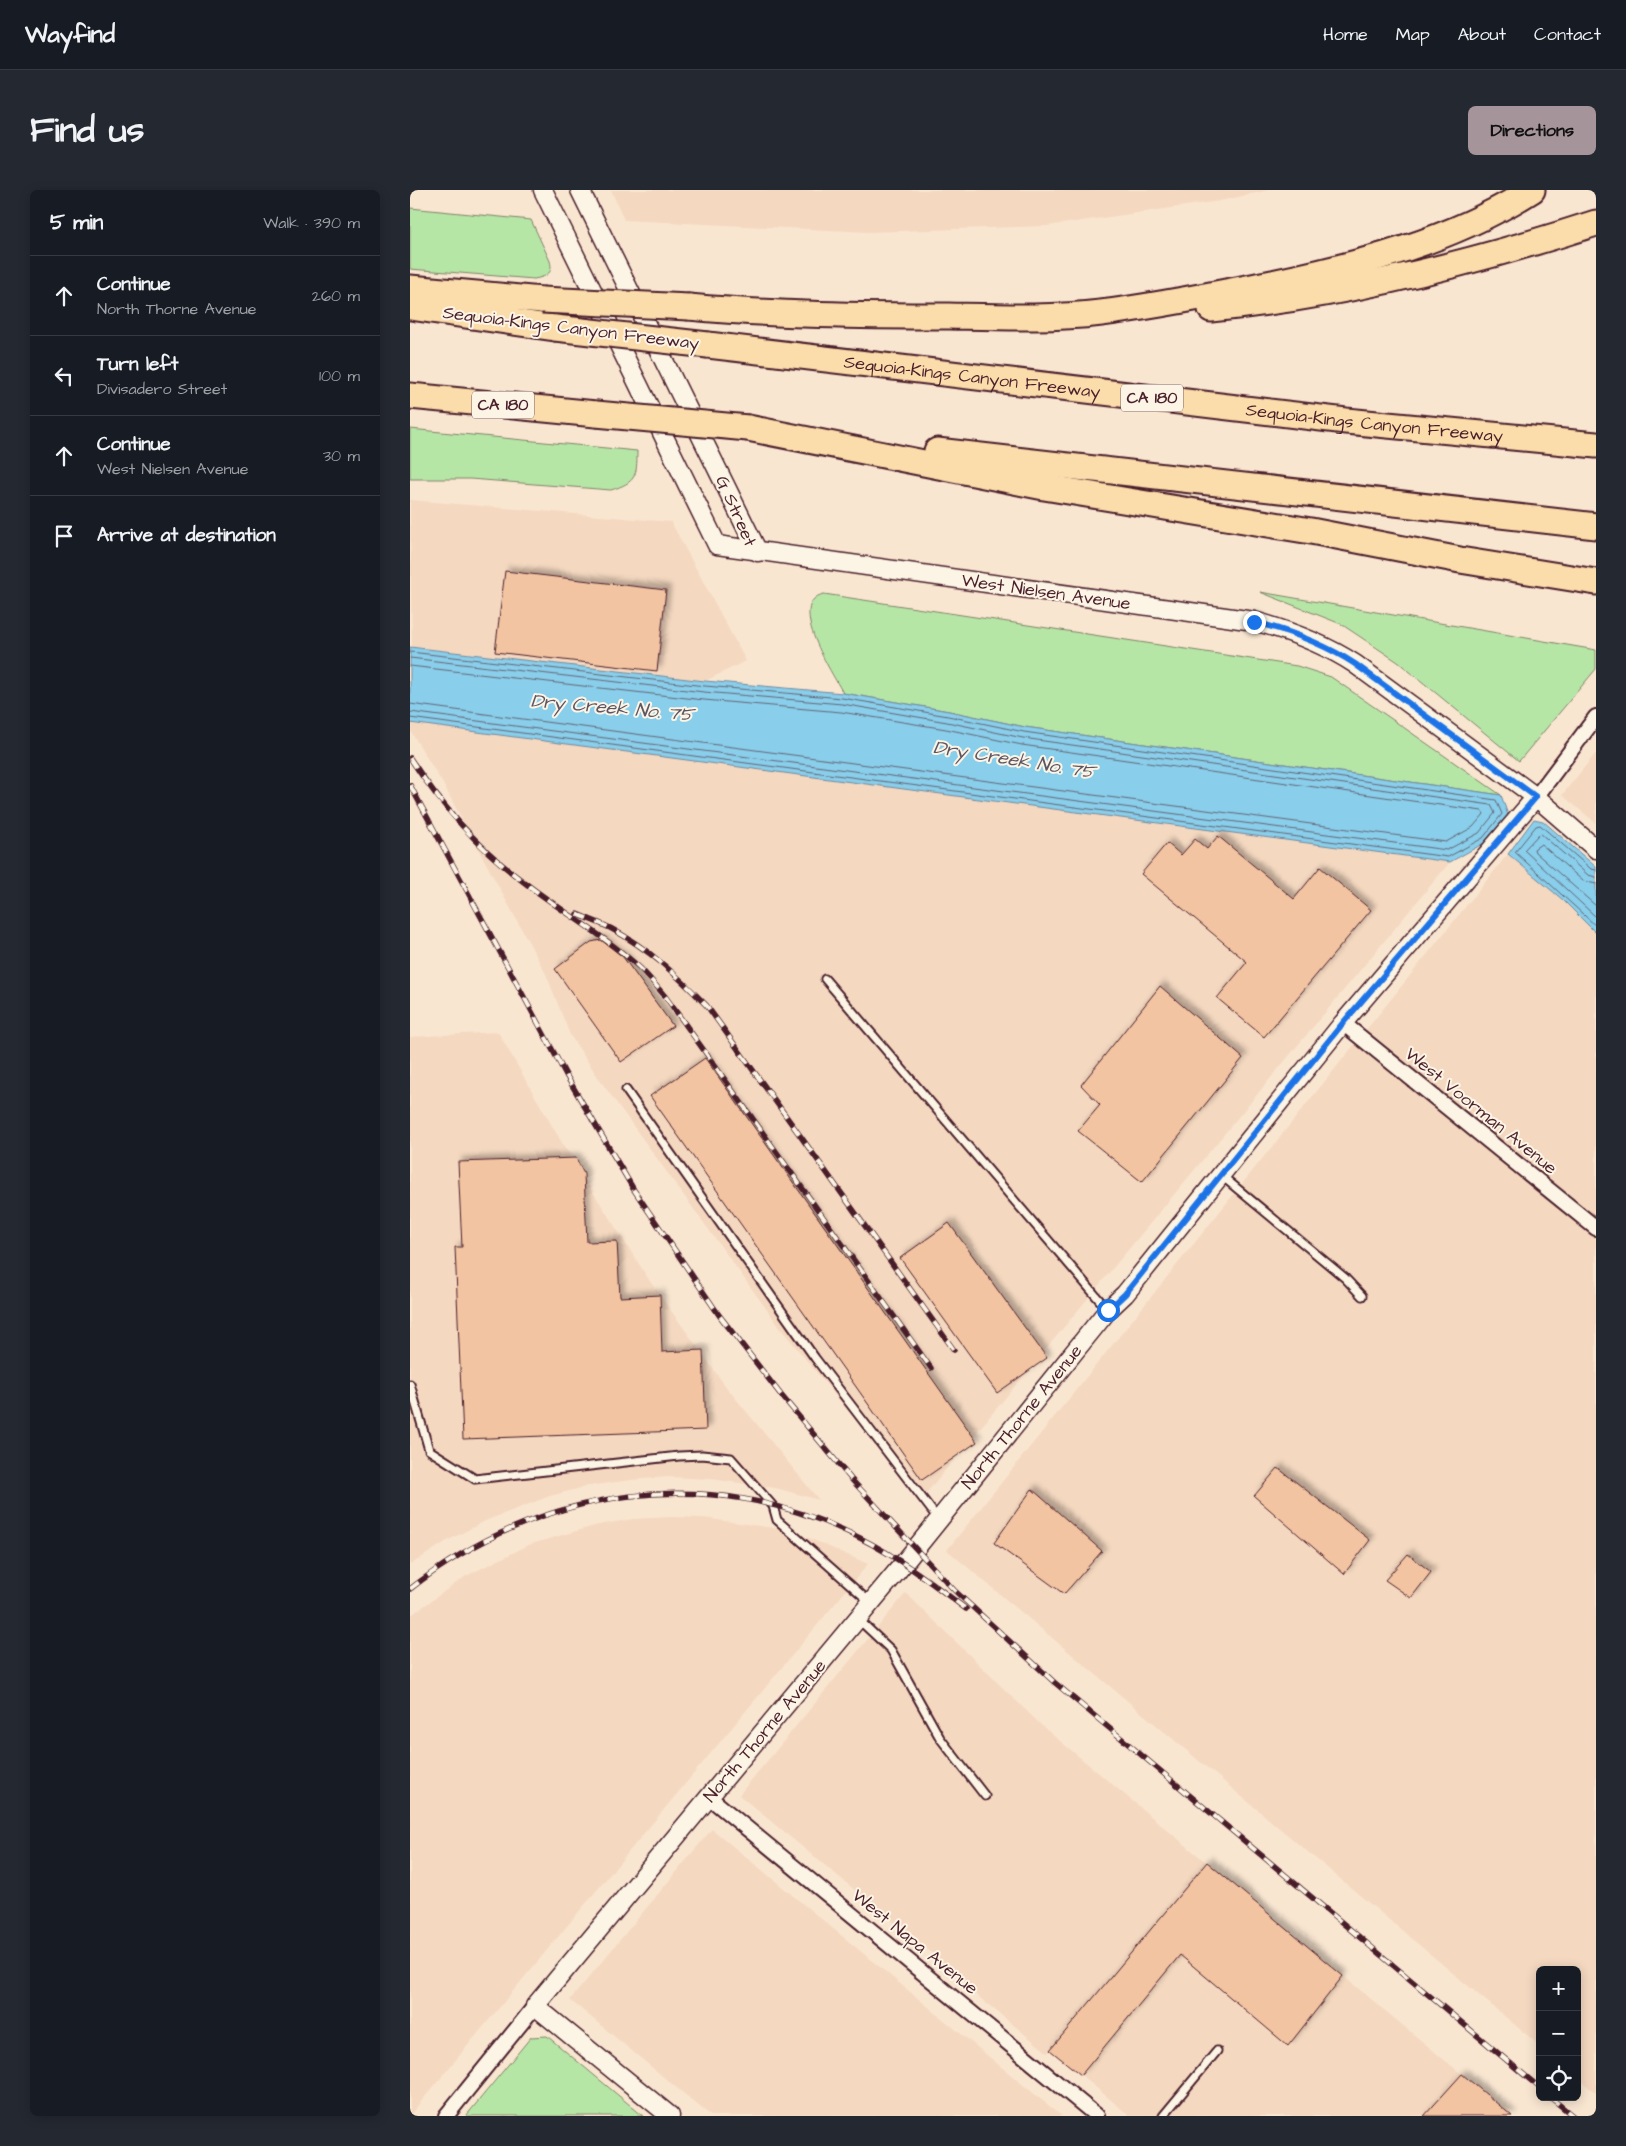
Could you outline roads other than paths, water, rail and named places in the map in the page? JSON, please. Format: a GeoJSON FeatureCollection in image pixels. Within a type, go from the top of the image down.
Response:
{"type":"FeatureCollection","features":[{"type":"Feature","properties":{"kind":"highway"},"geometry":{"type":"LineString","coordinates":[[1100,314],[1275,282],[1381,256],[1440,237],[1475,222],[1532,190]]}},
{"type":"Feature","properties":{"kind":"highway"},"geometry":{"type":"LineString","coordinates":[[410,288],[542,300],[689,307],[812,316],[1010,317],[1154,313],[1276,303],[1396,280],[1491,256],[1596,223]]}},
{"type":"Feature","properties":{"kind":"highway","name":"Sequoia–Kings Canyon Freeway"},"geometry":{"type":"LineString","coordinates":[[410,307],[555,328],[1346,421],[1596,445]]}},
{"type":"Feature","properties":{"kind":"highway","name":"CA 180"},"geometry":{"type":"LineString","coordinates":[[410,396],[748,428],[1596,526]]}},
{"type":"Feature","properties":{"kind":"highway"},"geometry":{"type":"LineString","coordinates":[[748,428],[1044,487],[1311,531],[1460,560],[1596,582]]}},
{"type":"Feature","properties":{"kind":"highway"},"geometry":{"type":"LineString","coordinates":[[1311,531],[1596,569]]}},
{"type":"Feature","properties":{"kind":"street","name":"G Street"},"geometry":{"type":"LineString","coordinates":[[543,190],[717,545],[758,552]]}},
{"type":"Feature","properties":{"kind":"street","name":"G Street"},"geometry":{"type":"LineString","coordinates":[[580,190],[758,552]]}},
{"type":"Feature","properties":{"kind":"street","name":"West Nielsen Avenue"},"geometry":{"type":"LineString","coordinates":[[758,552],[1254,622],[1286,630],[1331,648],[1355,664],[1531,803]]}},
{"type":"Feature","properties":{"kind":"street","name":"North Thorne Avenue"},"geometry":{"type":"LineString","coordinates":[[446,2116],[535,2006],[858,1619],[1108,1310],[1125,1294],[1222,1176],[1343,1023],[1531,803],[1596,717]]}},
{"type":"Feature","properties":{"kind":"street"},"geometry":{"type":"LineString","coordinates":[[1531,803],[1596,849]]}},
{"type":"Feature","properties":{"kind":"street","name":"West Voorman Avenue"},"geometry":{"type":"LineString","coordinates":[[1343,1023],[1596,1228]]}},
{"type":"Feature","properties":{"kind":"street","name":"West Napa Avenue"},"geometry":{"type":"LineString","coordinates":[[710,1798],[1097,2116]]}},
{"type":"Feature","properties":{"kind":"street"},"geometry":{"type":"LineString","coordinates":[[535,2006],[670,2116]]}},
{"type":"Feature","properties":{"kind":"lane"},"geometry":{"type":"LineString","coordinates":[[825,979],[1108,1310]]}},
{"type":"Feature","properties":{"kind":"lane"},"geometry":{"type":"LineString","coordinates":[[626,1090],[815,1358],[939,1520]]}},
{"type":"Feature","properties":{"kind":"lane"},"geometry":{"type":"LineString","coordinates":[[1222,1176],[1345,1278],[1362,1296]]}},
{"type":"Feature","properties":{"kind":"lane"},"geometry":{"type":"LineString","coordinates":[[410,1384],[430,1450],[475,1479],[679,1456],[702,1455],[731,1458],[773,1506],[777,1520],[871,1603]]}},
{"type":"Feature","properties":{"kind":"lane"},"geometry":{"type":"LineString","coordinates":[[858,1619],[891,1650],[940,1738],[985,1796]]}},
{"type":"Feature","properties":{"kind":"lane"},"geometry":{"type":"LineString","coordinates":[[1163,2116],[1217,2051]]}},
{"type":"Feature","properties":{"kind":"water","name":"Dry Creek No. 75"},"geometry":{"type":"Polygon","coordinates":[[[410,647],[705,681],[843,693],[949,711],[1025,727],[1501,795],[1508,815],[1486,842],[1450,862],[410,723],[410,647]]]}},
{"type":"Feature","properties":{"kind":"water"},"geometry":{"type":"Polygon","coordinates":[[[1534,819],[1543,821],[1596,867],[1596,933],[1563,900],[1508,854],[1534,819]]]}},
{"type":"Feature","properties":{"kind":"railway"},"geometry":{"type":"LineString","coordinates":[[410,758],[447,808],[488,852],[535,890],[626,956],[643,971],[665,996],[931,1368]]}},
{"type":"Feature","properties":{"kind":"railway"},"geometry":{"type":"LineString","coordinates":[[410,785],[566,1075],[634,1190],[719,1315],[781,1395],[851,1479],[955,1591],[1054,1682],[1536,2085]]}},
{"type":"Feature","properties":{"kind":"railway"},"geometry":{"type":"LineString","coordinates":[[577,914],[608,927],[651,954],[707,1006],[954,1350]]}},
{"type":"Feature","properties":{"kind":"railway"},"geometry":{"type":"LineString","coordinates":[[410,1589],[461,1554],[514,1527],[570,1508],[628,1496],[686,1493],[745,1499],[803,1514],[860,1538],[888,1553],[966,1609]]}},
{"type":"Feature","properties":{"kind":"railway"},"geometry":{"type":"LineString","coordinates":[[1555,2101],[1573,2116]]}}]}
